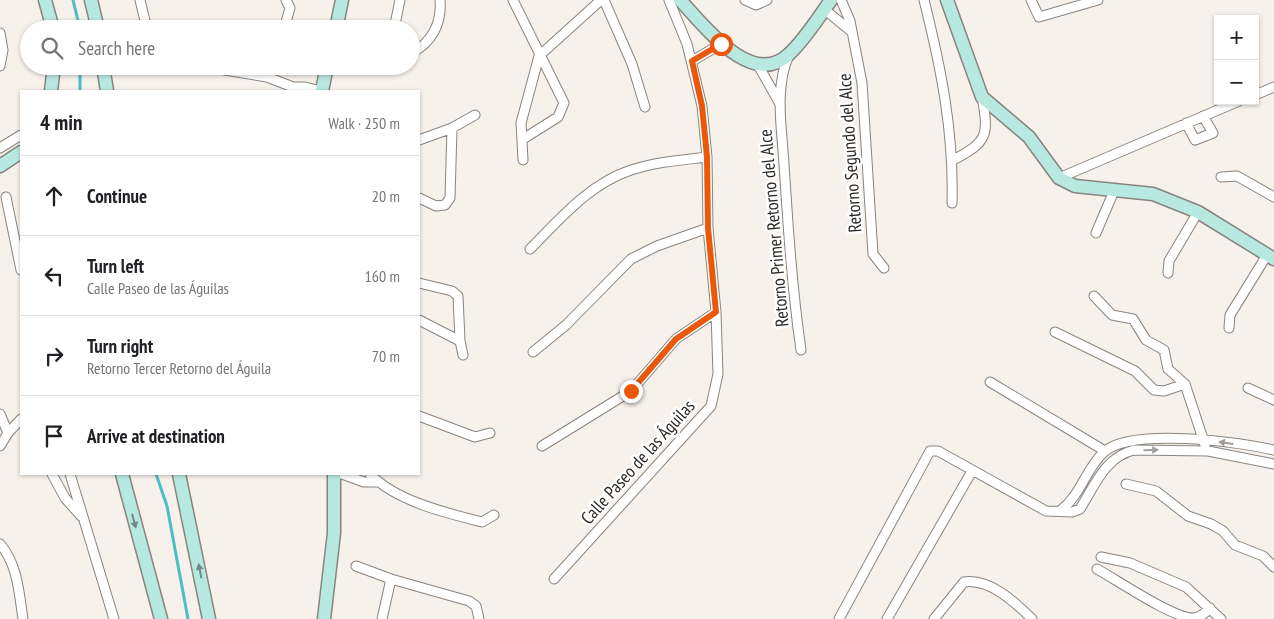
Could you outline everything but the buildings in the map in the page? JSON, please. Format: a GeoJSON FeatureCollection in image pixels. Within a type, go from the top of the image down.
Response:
{"type":"FeatureCollection","features":[{"type":"Feature","properties":{"kind":"street"},"geometry":{"type":"LineString","coordinates":[[45,0],[50,20]]}},
{"type":"Feature","properties":{"kind":"street"},"geometry":{"type":"LineString","coordinates":[[91,0],[96,20]]}},
{"type":"Feature","properties":{"kind":"street"},"geometry":{"type":"LineString","coordinates":[[140,0],[145,20]]}},
{"type":"Feature","properties":{"kind":"street"},"geometry":{"type":"LineString","coordinates":[[286,0],[290,8],[287,20]]}},
{"type":"Feature","properties":{"kind":"street"},"geometry":{"type":"LineString","coordinates":[[338,20],[342,0]]}},
{"type":"Feature","properties":{"kind":"street"},"geometry":{"type":"LineString","coordinates":[[396,20],[400,0]]}},
{"type":"Feature","properties":{"kind":"street"},"geometry":{"type":"LineString","coordinates":[[420,48],[434,33],[440,16],[440,0]]}},
{"type":"Feature","properties":{"kind":"street"},"geometry":{"type":"LineString","coordinates":[[513,0],[564,103],[558,117],[523,139]]}},
{"type":"Feature","properties":{"kind":"street"},"geometry":{"type":"LineString","coordinates":[[523,160],[521,123],[540,56],[603,0],[632,64],[645,107]]}},
{"type":"Feature","properties":{"kind":"street","name":"Calle Paseo de las Águilas"},"geometry":{"type":"LineString","coordinates":[[554,579],[711,406],[718,374],[716,312],[708,228],[707,157],[702,106],[692,61],[669,0]]}},
{"type":"Feature","properties":{"kind":"street"},"geometry":{"type":"LineString","coordinates":[[680,0],[721,44],[739,57],[758,65],[773,63],[789,55],[828,5],[853,32]]}},
{"type":"Feature","properties":{"kind":"street"},"geometry":{"type":"LineString","coordinates":[[746,0],[756,5],[767,0]]}},
{"type":"Feature","properties":{"kind":"street","name":"Retorno Segundo del Alce"},"geometry":{"type":"LineString","coordinates":[[841,0],[853,32],[862,83],[873,254],[884,268]]}},
{"type":"Feature","properties":{"kind":"street"},"geometry":{"type":"LineString","coordinates":[[924,0],[939,60],[953,160],[952,203]]}},
{"type":"Feature","properties":{"kind":"street"},"geometry":{"type":"LineString","coordinates":[[947,0],[982,97],[985,125],[982,141],[974,149],[953,160]]}},
{"type":"Feature","properties":{"kind":"street"},"geometry":{"type":"LineString","coordinates":[[1032,0],[1039,18],[1098,0]]}},
{"type":"Feature","properties":{"kind":"street"},"geometry":{"type":"LineString","coordinates":[[0,33],[3,50],[0,66]]}},
{"type":"Feature","properties":{"kind":"street"},"geometry":{"type":"LineString","coordinates":[[692,61],[721,44]]}},
{"type":"Feature","properties":{"kind":"street","name":"Retorno Primer Retorno del Alce"},"geometry":{"type":"LineString","coordinates":[[789,55],[783,71],[780,104],[790,273],[801,350]]}},
{"type":"Feature","properties":{"kind":"street","name":"Retorno Primer Retorno del Alce"},"geometry":{"type":"LineString","coordinates":[[758,65],[780,104]]}},
{"type":"Feature","properties":{"kind":"street"},"geometry":{"type":"LineString","coordinates":[[50,90],[53,75]]}},
{"type":"Feature","properties":{"kind":"street"},"geometry":{"type":"LineString","coordinates":[[104,75],[107,90]]}},
{"type":"Feature","properties":{"kind":"street"},"geometry":{"type":"LineString","coordinates":[[255,75],[267,77],[295,89],[305,87],[318,90]]}},
{"type":"Feature","properties":{"kind":"street"},"geometry":{"type":"LineString","coordinates":[[322,90],[326,75]]}},
{"type":"Feature","properties":{"kind":"street"},"geometry":{"type":"LineString","coordinates":[[1259,93],[1274,87]]}},
{"type":"Feature","properties":{"kind":"street"},"geometry":{"type":"LineString","coordinates":[[982,97],[1029,137],[1059,178],[1075,186],[1114,192],[1153,194],[1198,212],[1272,258],[1230,316],[1230,328]]}},
{"type":"Feature","properties":{"kind":"street"},"geometry":{"type":"LineString","coordinates":[[1059,178],[1229,105]]}},
{"type":"Feature","properties":{"kind":"street"},"geometry":{"type":"LineString","coordinates":[[420,140],[452,128],[475,115]]}},
{"type":"Feature","properties":{"kind":"street"},"geometry":{"type":"LineString","coordinates":[[1186,124],[1195,140],[1213,132],[1203,116]]}},
{"type":"Feature","properties":{"kind":"street"},"geometry":{"type":"LineString","coordinates":[[420,198],[436,206],[445,205],[450,198],[452,128]]}},
{"type":"Feature","properties":{"kind":"street"},"geometry":{"type":"LineString","coordinates":[[0,148],[20,136]]}},
{"type":"Feature","properties":{"kind":"street"},"geometry":{"type":"LineString","coordinates":[[0,166],[20,153]]}},
{"type":"Feature","properties":{"kind":"street"},"geometry":{"type":"LineString","coordinates":[[530,249],[576,203],[600,185],[618,176],[663,163],[707,157]]}},
{"type":"Feature","properties":{"kind":"street"},"geometry":{"type":"LineString","coordinates":[[1221,177],[1237,176],[1274,197]]}},
{"type":"Feature","properties":{"kind":"street"},"geometry":{"type":"LineString","coordinates":[[1096,233],[1114,192]]}},
{"type":"Feature","properties":{"kind":"street"},"geometry":{"type":"LineString","coordinates":[[6,197],[20,265]]}},
{"type":"Feature","properties":{"kind":"street"},"geometry":{"type":"LineString","coordinates":[[1168,273],[1169,261],[1198,212]]}},
{"type":"Feature","properties":{"kind":"street"},"geometry":{"type":"LineString","coordinates":[[533,352],[566,325],[631,259],[657,246],[708,228]]}},
{"type":"Feature","properties":{"kind":"street"},"geometry":{"type":"LineString","coordinates":[[420,283],[452,291],[458,296],[460,341],[463,355]]}},
{"type":"Feature","properties":{"kind":"street"},"geometry":{"type":"LineString","coordinates":[[1094,296],[1112,315],[1133,319],[1146,340],[1164,350],[1168,369],[1185,384],[1208,451]]}},
{"type":"Feature","properties":{"kind":"street"},"geometry":{"type":"LineString","coordinates":[[542,446],[631,391],[676,339],[716,312]]}},
{"type":"Feature","properties":{"kind":"street"},"geometry":{"type":"LineString","coordinates":[[420,321],[460,341]]}},
{"type":"Feature","properties":{"kind":"street"},"geometry":{"type":"LineString","coordinates":[[1055,332],[1135,371],[1154,390],[1164,391],[1185,384]]}},
{"type":"Feature","properties":{"kind":"street"},"geometry":{"type":"LineString","coordinates":[[990,382],[1105,451]]}},
{"type":"Feature","properties":{"kind":"street"},"geometry":{"type":"LineString","coordinates":[[1248,388],[1261,396],[1274,400]]}},
{"type":"Feature","properties":{"kind":"street"},"geometry":{"type":"LineString","coordinates":[[0,414],[8,433]]}},
{"type":"Feature","properties":{"kind":"street"},"geometry":{"type":"LineString","coordinates":[[420,416],[474,437],[490,433]]}},
{"type":"Feature","properties":{"kind":"street"},"geometry":{"type":"LineString","coordinates":[[0,446],[8,433],[20,420]]}},
{"type":"Feature","properties":{"kind":"street"},"geometry":{"type":"LineString","coordinates":[[1062,510],[1074,498],[1105,451],[1135,440],[1204,440],[1274,450]]}},
{"type":"Feature","properties":{"kind":"street"},"geometry":{"type":"LineString","coordinates":[[839,619],[930,451],[938,451],[1046,511],[1062,510],[1072,512],[1080,509],[1107,465],[1123,453],[1134,450],[1208,451],[1274,464]]}},
{"type":"Feature","properties":{"kind":"street"},"geometry":{"type":"LineString","coordinates":[[1098,460],[1107,465]]}},
{"type":"Feature","properties":{"kind":"street"},"geometry":{"type":"LineString","coordinates":[[887,619],[972,471]]}},
{"type":"Feature","properties":{"kind":"street"},"geometry":{"type":"LineString","coordinates":[[53,475],[65,498],[83,518]]}},
{"type":"Feature","properties":{"kind":"street"},"geometry":{"type":"LineString","coordinates":[[70,475],[114,619]]}},
{"type":"Feature","properties":{"kind":"street"},"geometry":{"type":"LineString","coordinates":[[122,475],[161,619]]}},
{"type":"Feature","properties":{"kind":"street"},"geometry":{"type":"LineString","coordinates":[[179,475],[209,619]]}},
{"type":"Feature","properties":{"kind":"street"},"geometry":{"type":"LineString","coordinates":[[324,619],[334,533],[334,475]]}},
{"type":"Feature","properties":{"kind":"street"},"geometry":{"type":"LineString","coordinates":[[345,475],[364,482],[377,482]]}},
{"type":"Feature","properties":{"kind":"street"},"geometry":{"type":"LineString","coordinates":[[371,475],[377,482],[420,504],[456,516],[482,522],[494,515]]}},
{"type":"Feature","properties":{"kind":"street"},"geometry":{"type":"LineString","coordinates":[[1126,484],[1156,490],[1188,516],[1211,524],[1223,531],[1235,545],[1263,556],[1274,567]]}},
{"type":"Feature","properties":{"kind":"street"},"geometry":{"type":"LineString","coordinates":[[0,544],[12,562],[23,619]]}},
{"type":"Feature","properties":{"kind":"street"},"geometry":{"type":"LineString","coordinates":[[1101,557],[1130,562],[1186,587],[1221,619]]}},
{"type":"Feature","properties":{"kind":"street"},"geometry":{"type":"LineString","coordinates":[[356,566],[391,580],[469,601],[476,606],[479,619]]}},
{"type":"Feature","properties":{"kind":"street"},"geometry":{"type":"LineString","coordinates":[[1098,569],[1158,606],[1183,618],[1201,617],[1210,608]]}},
{"type":"Feature","properties":{"kind":"street"},"geometry":{"type":"LineString","coordinates":[[382,619],[391,580]]}},
{"type":"Feature","properties":{"kind":"street"},"geometry":{"type":"LineString","coordinates":[[934,619],[964,582],[975,580],[986,584],[1032,619]]}},
{"type":"Feature","properties":{"kind":"waterway"},"geometry":{"type":"LineString","coordinates":[[73,0],[78,20]]}},
{"type":"Feature","properties":{"kind":"waterway"},"geometry":{"type":"LineString","coordinates":[[80,75],[80,90]]}},
{"type":"Feature","properties":{"kind":"waterway"},"geometry":{"type":"LineString","coordinates":[[156,475],[167,506],[188,619]]}},
{"type":"Feature","properties":{"kind":"route"},"geometry":{"type":"LineString","coordinates":[[631,391],[676,339],[716,312],[708,228],[707,157],[702,106],[692,61],[721,44]]}}]}
